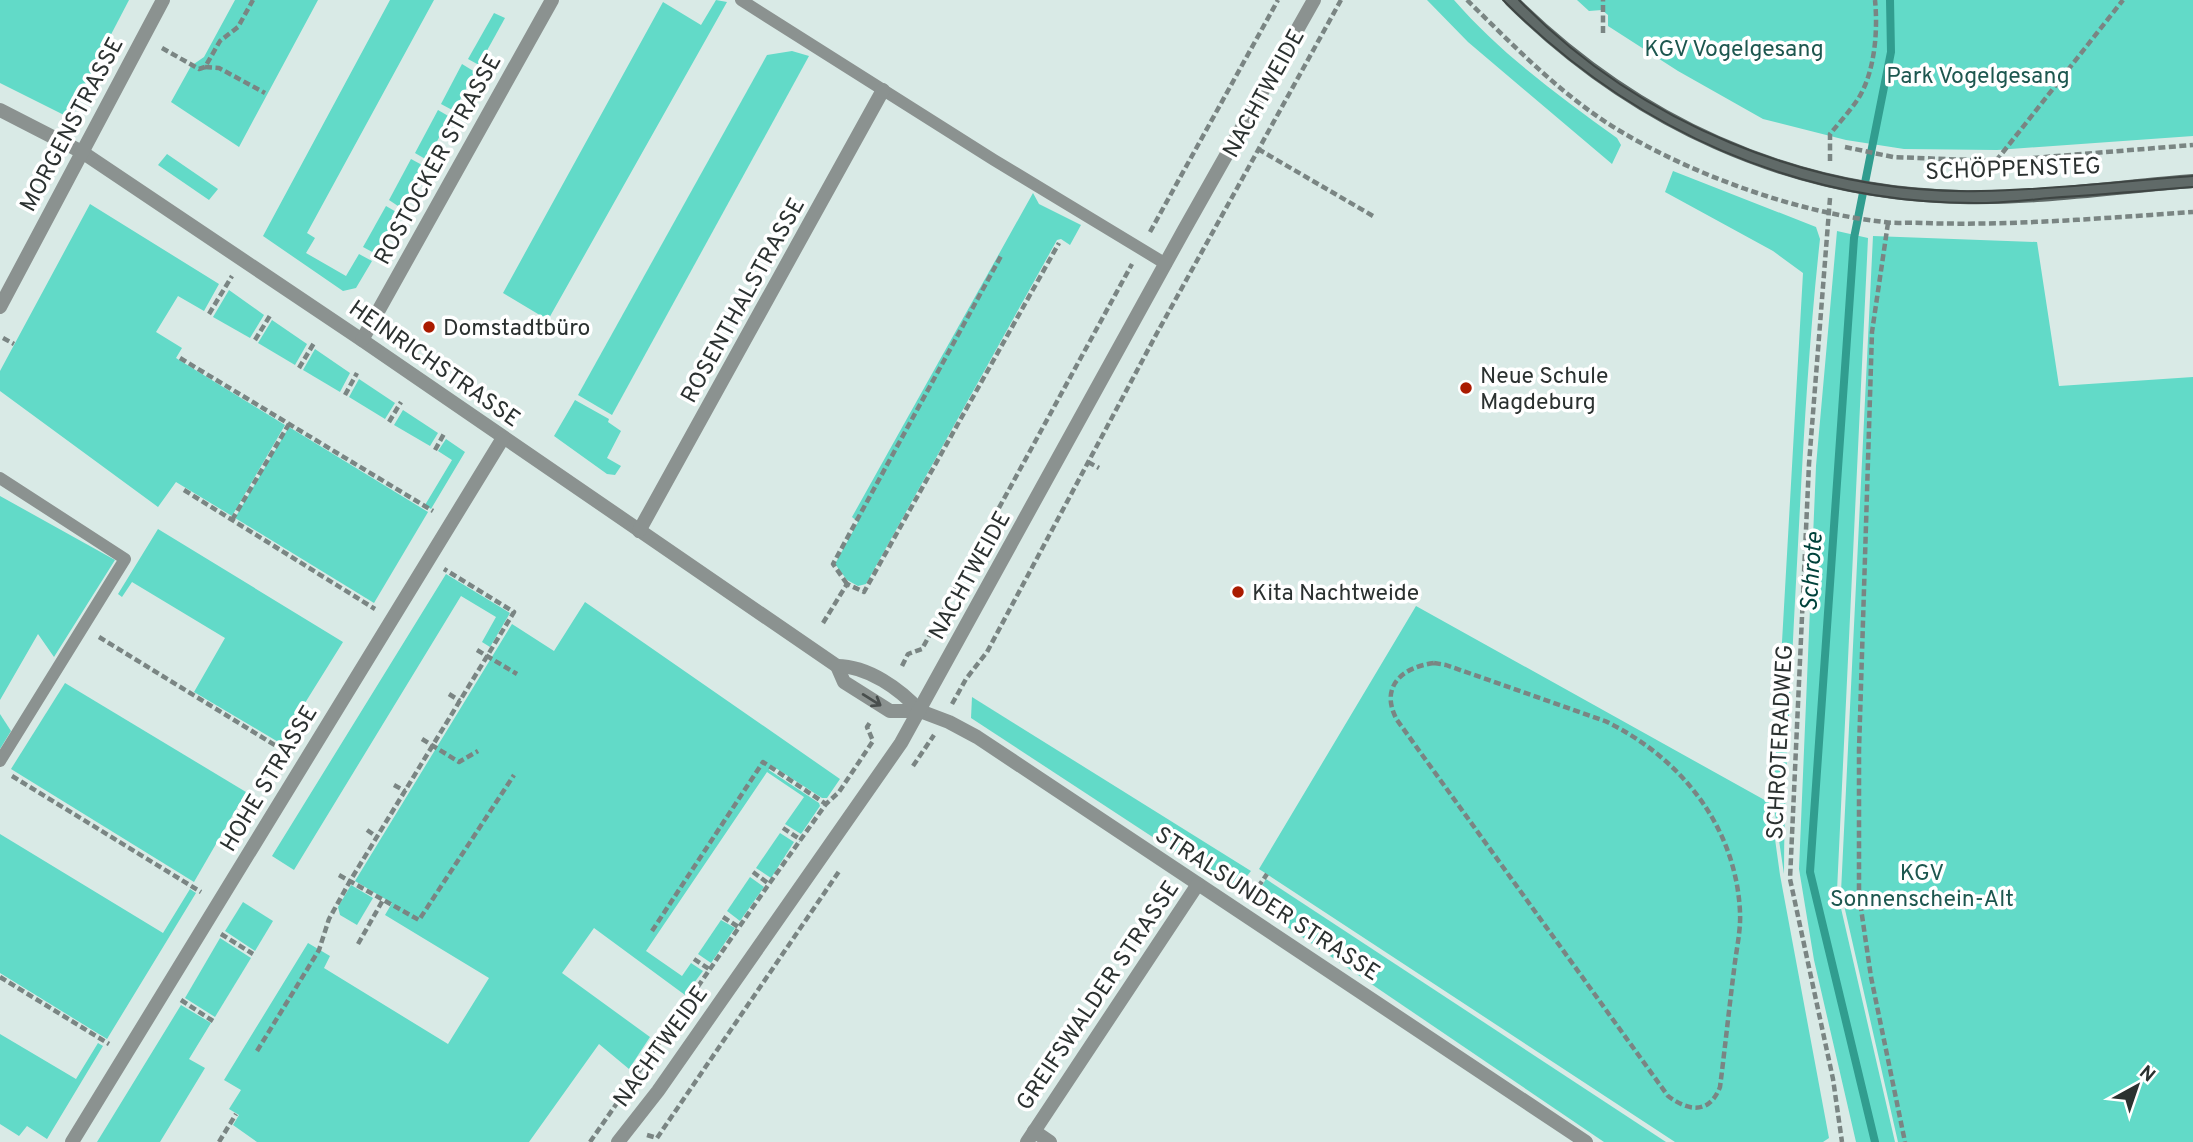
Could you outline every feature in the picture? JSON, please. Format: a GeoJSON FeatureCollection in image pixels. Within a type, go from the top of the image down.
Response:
{"type":"FeatureCollection","features":[{"type":"Feature","properties":{"kind":"main road","name":"SCHÖPPENSTEG"},"geometry":{"type":"LineString","coordinates":[[1510,0],[1577,59],[1659,114],[1707,139],[1755,158],[1838,184],[1935,196],[1990,196],[2193,181]]}},
{"type":"Feature","properties":{"kind":"street","name":"MORGENSTRASSE"},"geometry":{"type":"LineString","coordinates":[[0,307],[163,0]]}},
{"type":"Feature","properties":{"kind":"street","name":"ROSTOCKER STRASSE"},"geometry":{"type":"LineString","coordinates":[[362,340],[552,0]]}},
{"type":"Feature","properties":{"kind":"street","name":"NACHTWEIDE"},"geometry":{"type":"LineString","coordinates":[[618,1142],[658,1091],[865,797],[920,711],[1314,0]]}},
{"type":"Feature","properties":{"kind":"street","name":"ROSENTHALSTRASSE"},"geometry":{"type":"LineString","coordinates":[[639,531],[883,90]]}},
{"type":"Feature","properties":{"kind":"street","name":"HEINRICHSTRASSE"},"geometry":{"type":"LineString","coordinates":[[0,110],[82,152],[362,340],[837,666],[844,682],[890,711],[920,711]]}},
{"type":"Feature","properties":{"kind":"street","name":"HOHE STRASSE"},"geometry":{"type":"LineString","coordinates":[[72,1142],[503,438]]}},
{"type":"Feature","properties":{"kind":"street","name":"HEINRICHSTRASSE"},"geometry":{"type":"LineString","coordinates":[[837,666],[850,666],[902,691],[920,711]]}},
{"type":"Feature","properties":{"kind":"street","name":"STRALSUNDER STRASSE"},"geometry":{"type":"LineString","coordinates":[[920,711],[943,719],[977,737],[1586,1142]]}},
{"type":"Feature","properties":{"kind":"street","name":"GREIFSWALDER STRASSE"},"geometry":{"type":"LineString","coordinates":[[1050,1142],[1030,1137],[1198,884]]}},
{"type":"Feature","properties":{"kind":"lane"},"geometry":{"type":"LineString","coordinates":[[741,0],[1166,264]]}},
{"type":"Feature","properties":{"kind":"lane"},"geometry":{"type":"LineString","coordinates":[[0,478],[125,559],[0,761]]}},
{"type":"Feature","properties":{"kind":"path"},"geometry":{"type":"LineString","coordinates":[[205,67],[220,41],[238,27],[253,0]]}},
{"type":"Feature","properties":{"kind":"path","name":"NACHTWEIDE"},"geometry":{"type":"LineString","coordinates":[[902,666],[908,654],[922,649],[1278,0]]}},
{"type":"Feature","properties":{"kind":"path","name":"NACHTWEIDE"},"geometry":{"type":"LineString","coordinates":[[906,774],[927,747],[966,679],[987,652],[1341,0]]}},
{"type":"Feature","properties":{"kind":"path"},"geometry":{"type":"LineString","coordinates":[[1603,0],[1603,33]]}},
{"type":"Feature","properties":{"kind":"path"},"geometry":{"type":"LineString","coordinates":[[1830,142],[1830,134],[1857,100],[1867,77],[1875,32],[1875,0]]}},
{"type":"Feature","properties":{"kind":"path"},"geometry":{"type":"LineString","coordinates":[[1996,160],[2123,0]]}},
{"type":"Feature","properties":{"kind":"path"},"geometry":{"type":"LineString","coordinates":[[162,48],[199,69],[219,68],[265,93]]}},
{"type":"Feature","properties":{"kind":"path","name":"SCHÖPPENSTEG"},"geometry":{"type":"LineString","coordinates":[[1845,147],[1893,157],[1996,160],[2193,145]]}},
{"type":"Feature","properties":{"kind":"path"},"geometry":{"type":"LineString","coordinates":[[1258,149],[1373,216]]}},
{"type":"Feature","properties":{"kind":"path"},"geometry":{"type":"LineString","coordinates":[[1905,1142],[1871,977],[1859,895],[1859,750],[1872,332],[1885,222],[2022,223],[2193,212]]}},
{"type":"Feature","properties":{"kind":"path","name":"SCHROTERADWEG"},"geometry":{"type":"LineString","coordinates":[[1842,1142],[1833,1079],[1790,879],[1809,464],[1832,213],[1885,222]]}},
{"type":"Feature","properties":{"kind":"path"},"geometry":{"type":"LineString","coordinates":[[1001,256],[833,565],[847,584],[864,592],[1059,243]]}},
{"type":"Feature","properties":{"kind":"path"},"geometry":{"type":"LineString","coordinates":[[209,314],[242,259]]}},
{"type":"Feature","properties":{"kind":"path"},"geometry":{"type":"LineString","coordinates":[[255,341],[271,314]]}},
{"type":"Feature","properties":{"kind":"path"},"geometry":{"type":"LineString","coordinates":[[4,338],[14,344]]}},
{"type":"Feature","properties":{"kind":"path"},"geometry":{"type":"LineString","coordinates":[[299,368],[314,343]]}},
{"type":"Feature","properties":{"kind":"path"},"geometry":{"type":"LineString","coordinates":[[180,358],[433,511]]}},
{"type":"Feature","properties":{"kind":"path"},"geometry":{"type":"LineString","coordinates":[[345,395],[357,373]]}},
{"type":"Feature","properties":{"kind":"path"},"geometry":{"type":"LineString","coordinates":[[389,422],[401,402]]}},
{"type":"Feature","properties":{"kind":"path"},"geometry":{"type":"LineString","coordinates":[[232,520],[289,424]]}},
{"type":"Feature","properties":{"kind":"path"},"geometry":{"type":"LineString","coordinates":[[435,450],[446,432]]}},
{"type":"Feature","properties":{"kind":"path"},"geometry":{"type":"LineString","coordinates":[[1088,462],[1099,468]]}},
{"type":"Feature","properties":{"kind":"path"},"geometry":{"type":"LineString","coordinates":[[184,490],[212,511],[232,520],[303,567],[376,609]]}},
{"type":"Feature","properties":{"kind":"path"},"geometry":{"type":"LineString","coordinates":[[257,1051],[319,950],[329,919],[350,881],[514,612],[443,568]]}},
{"type":"Feature","properties":{"kind":"path"},"geometry":{"type":"LineString","coordinates":[[823,623],[847,584]]}},
{"type":"Feature","properties":{"kind":"path","name":"NACHTWEIDE"},"geometry":{"type":"LineString","coordinates":[[936,622],[944,626]]}},
{"type":"Feature","properties":{"kind":"path"},"geometry":{"type":"LineString","coordinates":[[83,627],[286,752]]}},
{"type":"Feature","properties":{"kind":"path","name":"NACHTWEIDE"},"geometry":{"type":"LineString","coordinates":[[976,646],[987,652]]}},
{"type":"Feature","properties":{"kind":"path"},"geometry":{"type":"LineString","coordinates":[[477,650],[517,674]]}},
{"type":"Feature","properties":{"kind":"path"},"geometry":{"type":"LineString","coordinates":[[1420,665],[1446,665],[1605,721],[1645,743],[1683,776],[1713,818],[1722,838],[1732,866],[1740,914],[1720,1087],[1717,1096],[1709,1103],[1689,1108],[1668,1096],[1397,720],[1392,712],[1391,701],[1398,678],[1405,671],[1420,665]]}},
{"type":"Feature","properties":{"kind":"path"},"geometry":{"type":"LineString","coordinates":[[449,694],[460,701]]}},
{"type":"Feature","properties":{"kind":"path","name":"NACHTWEIDE"},"geometry":{"type":"LineString","coordinates":[[590,1142],[738,927],[873,741],[867,727],[873,718]]}},
{"type":"Feature","properties":{"kind":"path"},"geometry":{"type":"LineString","coordinates":[[422,739],[458,762],[478,751]]}},
{"type":"Feature","properties":{"kind":"path"},"geometry":{"type":"LineString","coordinates":[[652,931],[763,762],[826,804]]}},
{"type":"Feature","properties":{"kind":"path"},"geometry":{"type":"LineString","coordinates":[[339,875],[419,920],[514,775]]}},
{"type":"Feature","properties":{"kind":"path"},"geometry":{"type":"LineString","coordinates":[[12,776],[202,893]]}},
{"type":"Feature","properties":{"kind":"path"},"geometry":{"type":"LineString","coordinates":[[394,785],[405,792]]}},
{"type":"Feature","properties":{"kind":"path"},"geometry":{"type":"LineString","coordinates":[[783,828],[801,840]]}},
{"type":"Feature","properties":{"kind":"path"},"geometry":{"type":"LineString","coordinates":[[367,831],[377,837]]}},
{"type":"Feature","properties":{"kind":"path","name":"NACHTWEIDE"},"geometry":{"type":"LineString","coordinates":[[657,1138],[845,864]]}},
{"type":"Feature","properties":{"kind":"path"},"geometry":{"type":"LineString","coordinates":[[753,873],[769,884]]}},
{"type":"Feature","properties":{"kind":"path"},"geometry":{"type":"LineString","coordinates":[[1241,912],[1268,874]]}},
{"type":"Feature","properties":{"kind":"path"},"geometry":{"type":"LineString","coordinates":[[358,944],[383,900]]}},
{"type":"Feature","properties":{"kind":"path"},"geometry":{"type":"LineString","coordinates":[[723,917],[738,927]]}},
{"type":"Feature","properties":{"kind":"path"},"geometry":{"type":"LineString","coordinates":[[219,932],[253,954]]}},
{"type":"Feature","properties":{"kind":"path"},"geometry":{"type":"LineString","coordinates":[[694,959],[709,969]]}},
{"type":"Feature","properties":{"kind":"path"},"geometry":{"type":"LineString","coordinates":[[0,977],[34,1001],[109,1044]]}},
{"type":"Feature","properties":{"kind":"path"},"geometry":{"type":"LineString","coordinates":[[179,998],[213,1021]]}},
{"type":"Feature","properties":{"kind":"path"},"geometry":{"type":"LineString","coordinates":[[219,1142],[236,1114]]}},
{"type":"Feature","properties":{"kind":"path"},"geometry":{"type":"LineString","coordinates":[[224,1117],[231,1122]]}},
{"type":"Feature","properties":{"kind":"green space"},"geometry":{"type":"Polygon","coordinates":[[[0,0],[129,0],[68,117],[0,83],[0,0]]]}},
{"type":"Feature","properties":{"kind":"green space"},"geometry":{"type":"Polygon","coordinates":[[[235,0],[318,0],[239,147],[171,102],[191,66],[204,57],[235,0]]]}},
{"type":"Feature","properties":{"kind":"green space"},"geometry":{"type":"Polygon","coordinates":[[[390,0],[434,0],[307,233],[315,238],[306,253],[346,276],[359,254],[372,261],[356,288],[343,291],[263,236],[390,0]]]}},
{"type":"Feature","properties":{"kind":"green space"},"geometry":{"type":"Polygon","coordinates":[[[716,0],[727,2],[548,320],[503,293],[663,2],[701,25],[716,0]]]}},
{"type":"Feature","properties":{"kind":"green space"},"geometry":{"type":"Polygon","coordinates":[[[1427,0],[1454,0],[1511,56],[1617,138],[1621,145],[1612,164],[1468,42],[1427,0]]]}},
{"type":"Feature","properties":{"kind":"green space","name":"Park Vogelgesang"},"geometry":{"type":"Polygon","coordinates":[[[1577,0],[2193,0],[2193,136],[1997,150],[1904,149],[1846,140],[1763,119],[1678,71],[1608,26],[1608,15],[1602,10],[1589,11],[1577,0]]]}},
{"type":"Feature","properties":{"kind":"green space"},"geometry":{"type":"Polygon","coordinates":[[[494,13],[505,18],[479,65],[468,59],[494,13]]]}},
{"type":"Feature","properties":{"kind":"green space"},"geometry":{"type":"Polygon","coordinates":[[[792,51],[809,56],[612,415],[578,395],[767,55],[792,51]]]}},
{"type":"Feature","properties":{"kind":"green space"},"geometry":{"type":"Polygon","coordinates":[[[462,64],[475,72],[454,111],[441,104],[462,64]]]}},
{"type":"Feature","properties":{"kind":"green space"},"geometry":{"type":"Polygon","coordinates":[[[438,110],[450,117],[427,160],[415,153],[438,110]]]}},
{"type":"Feature","properties":{"kind":"green space"},"geometry":{"type":"Polygon","coordinates":[[[167,154],[218,189],[209,200],[158,165],[167,154]]]}},
{"type":"Feature","properties":{"kind":"green space"},"geometry":{"type":"Polygon","coordinates":[[[411,159],[424,166],[401,208],[389,200],[411,159]]]}},
{"type":"Feature","properties":{"kind":"green space"},"geometry":{"type":"Polygon","coordinates":[[[1673,171],[1816,227],[1820,239],[1802,477],[1784,874],[1773,800],[1803,273],[1773,251],[1665,192],[1673,171]]]}},
{"type":"Feature","properties":{"kind":"green space"},"geometry":{"type":"Polygon","coordinates":[[[1033,193],[1039,204],[1081,225],[1070,245],[1061,239],[1057,240],[866,584],[858,586],[847,580],[835,564],[858,522],[852,517],[1033,193]]]}},
{"type":"Feature","properties":{"kind":"green space"},"geometry":{"type":"Polygon","coordinates":[[[90,204],[219,284],[204,311],[178,296],[156,332],[182,348],[176,358],[285,425],[232,516],[176,482],[158,507],[0,391],[0,371],[90,204]]]}},
{"type":"Feature","properties":{"kind":"green space"},"geometry":{"type":"Polygon","coordinates":[[[386,206],[398,213],[376,254],[363,247],[386,206]]]}},
{"type":"Feature","properties":{"kind":"green space"},"geometry":{"type":"Polygon","coordinates":[[[1837,231],[1868,238],[1837,891],[1895,1142],[1856,1142],[1814,960],[1799,869],[1816,466],[1837,231]]]}},
{"type":"Feature","properties":{"kind":"green space","name":"KGV Sonnenschein-Alt"},"geometry":{"type":"Polygon","coordinates":[[[1873,236],[2037,242],[2059,386],[2193,377],[2193,1142],[1898,1142],[1841,892],[1873,236]]]}},
{"type":"Feature","properties":{"kind":"green space"},"geometry":{"type":"Polygon","coordinates":[[[229,290],[264,315],[250,338],[213,317],[229,290]]]}},
{"type":"Feature","properties":{"kind":"green space"},"geometry":{"type":"Polygon","coordinates":[[[272,320],[307,344],[295,365],[258,343],[272,320]]]}},
{"type":"Feature","properties":{"kind":"green space"},"geometry":{"type":"Polygon","coordinates":[[[315,349],[350,373],[340,392],[303,370],[315,349]]]}},
{"type":"Feature","properties":{"kind":"green space"},"geometry":{"type":"Polygon","coordinates":[[[359,379],[395,403],[385,419],[349,397],[359,379]]]}},
{"type":"Feature","properties":{"kind":"green space"},"geometry":{"type":"Polygon","coordinates":[[[575,400],[609,419],[608,422],[621,431],[607,458],[621,466],[615,475],[607,474],[554,436],[575,400]]]}},
{"type":"Feature","properties":{"kind":"green space"},"geometry":{"type":"Polygon","coordinates":[[[403,410],[438,433],[430,446],[394,425],[403,410]]]}},
{"type":"Feature","properties":{"kind":"green space"},"geometry":{"type":"Polygon","coordinates":[[[289,427],[428,512],[374,603],[235,518],[289,427]]]}},
{"type":"Feature","properties":{"kind":"green space"},"geometry":{"type":"Polygon","coordinates":[[[446,439],[465,452],[431,509],[425,505],[452,460],[438,451],[446,439]]]}},
{"type":"Feature","properties":{"kind":"green space"},"geometry":{"type":"Polygon","coordinates":[[[0,496],[115,560],[54,657],[38,634],[0,700],[0,496]]]}},
{"type":"Feature","properties":{"kind":"green space"},"geometry":{"type":"Polygon","coordinates":[[[158,529],[343,642],[280,743],[194,692],[225,638],[132,582],[122,597],[118,594],[158,529]]]}},
{"type":"Feature","properties":{"kind":"green space"},"geometry":{"type":"Polygon","coordinates":[[[446,574],[510,613],[490,647],[482,642],[496,617],[461,596],[294,870],[272,856],[446,574]]]}},
{"type":"Feature","properties":{"kind":"green space"},"geometry":{"type":"Polygon","coordinates":[[[585,602],[840,779],[827,798],[822,798],[771,765],[769,770],[820,806],[801,834],[785,824],[804,797],[767,772],[646,951],[682,976],[691,963],[703,971],[685,995],[594,928],[562,973],[650,1037],[629,1069],[599,1044],[529,1142],[257,1142],[233,1125],[239,1115],[229,1109],[241,1090],[224,1080],[308,943],[330,956],[324,968],[448,1044],[489,978],[385,915],[392,903],[355,881],[512,624],[554,651],[585,602]]]}},
{"type":"Feature","properties":{"kind":"green space"},"geometry":{"type":"Polygon","coordinates":[[[1416,606],[1770,803],[1780,875],[1829,1138],[1823,1142],[1675,1142],[1259,869],[1416,606]]]}},
{"type":"Feature","properties":{"kind":"green space"},"geometry":{"type":"Polygon","coordinates":[[[65,683],[246,792],[194,882],[11,769],[65,683]]]}},
{"type":"Feature","properties":{"kind":"green space"},"geometry":{"type":"Polygon","coordinates":[[[972,697],[1251,871],[1235,891],[971,718],[972,697]]]}},
{"type":"Feature","properties":{"kind":"green space"},"geometry":{"type":"Polygon","coordinates":[[[0,714],[11,731],[0,749],[0,714]]]}},
{"type":"Feature","properties":{"kind":"green space"},"geometry":{"type":"Polygon","coordinates":[[[780,833],[794,842],[771,878],[756,868],[780,833]]]}},
{"type":"Feature","properties":{"kind":"green space"},"geometry":{"type":"Polygon","coordinates":[[[0,834],[163,933],[190,889],[196,893],[107,1039],[0,973],[0,834]]]}},
{"type":"Feature","properties":{"kind":"green space"},"geometry":{"type":"Polygon","coordinates":[[[750,877],[764,887],[740,921],[727,911],[750,877]]]}},
{"type":"Feature","properties":{"kind":"green space"},"geometry":{"type":"Polygon","coordinates":[[[1266,879],[1666,1142],[1604,1142],[1252,903],[1266,879]]]}},
{"type":"Feature","properties":{"kind":"green space"},"geometry":{"type":"Polygon","coordinates":[[[351,885],[373,898],[357,925],[340,915],[338,907],[351,885]]]}},
{"type":"Feature","properties":{"kind":"green space"},"geometry":{"type":"Polygon","coordinates":[[[243,902],[273,921],[255,951],[225,931],[243,902]]]}},
{"type":"Feature","properties":{"kind":"green space"},"geometry":{"type":"Polygon","coordinates":[[[721,920],[735,928],[711,963],[698,954],[721,920]]]}},
{"type":"Feature","properties":{"kind":"green space"},"geometry":{"type":"Polygon","coordinates":[[[220,938],[251,958],[215,1017],[185,998],[220,938]]]}},
{"type":"Feature","properties":{"kind":"green space"},"geometry":{"type":"Polygon","coordinates":[[[181,1005],[211,1023],[189,1059],[205,1068],[160,1142],[97,1142],[181,1005]]]}},
{"type":"Feature","properties":{"kind":"green space"},"geometry":{"type":"Polygon","coordinates":[[[0,1034],[76,1079],[98,1043],[103,1046],[47,1139],[27,1126],[19,1136],[0,1124],[0,1034]]]}},
{"type":"Feature","properties":{"kind":"waterway","name":"Schrote"},"geometry":{"type":"LineString","coordinates":[[1875,1142],[1810,872],[1854,238],[1891,52],[1890,0]]}},
{"type":"Feature","properties":{"kind":"tram line"},"geometry":{"type":"LineString","coordinates":[[1503,0],[1553,46],[1606,86],[1663,121],[1722,151],[1784,174],[1848,190],[1914,200],[1982,203],[2193,187]]}},
{"type":"Feature","properties":{"kind":"tram line"},"geometry":{"type":"LineString","coordinates":[[1519,0],[1566,43],[1617,82],[1672,115],[1730,143],[1791,164],[1854,180],[1917,189],[1981,191],[2193,176]]}},
{"type":"Feature","properties":{"kind":"place","name":"Domstadtbüro"},"geometry":{"type":"Point","coordinates":[429,327]}},
{"type":"Feature","properties":{"kind":"place","name":"Neue Schule Magdeburg"},"geometry":{"type":"Point","coordinates":[1466,388]}},
{"type":"Feature","properties":{"kind":"place","name":"Kita Nachtweide"},"geometry":{"type":"Point","coordinates":[1238,592]}},
{"type":"Feature","properties":{"kind":"park label","name":"KGV Vogelgesang"},"geometry":{"type":"Point","coordinates":[1734,48]}}]}
